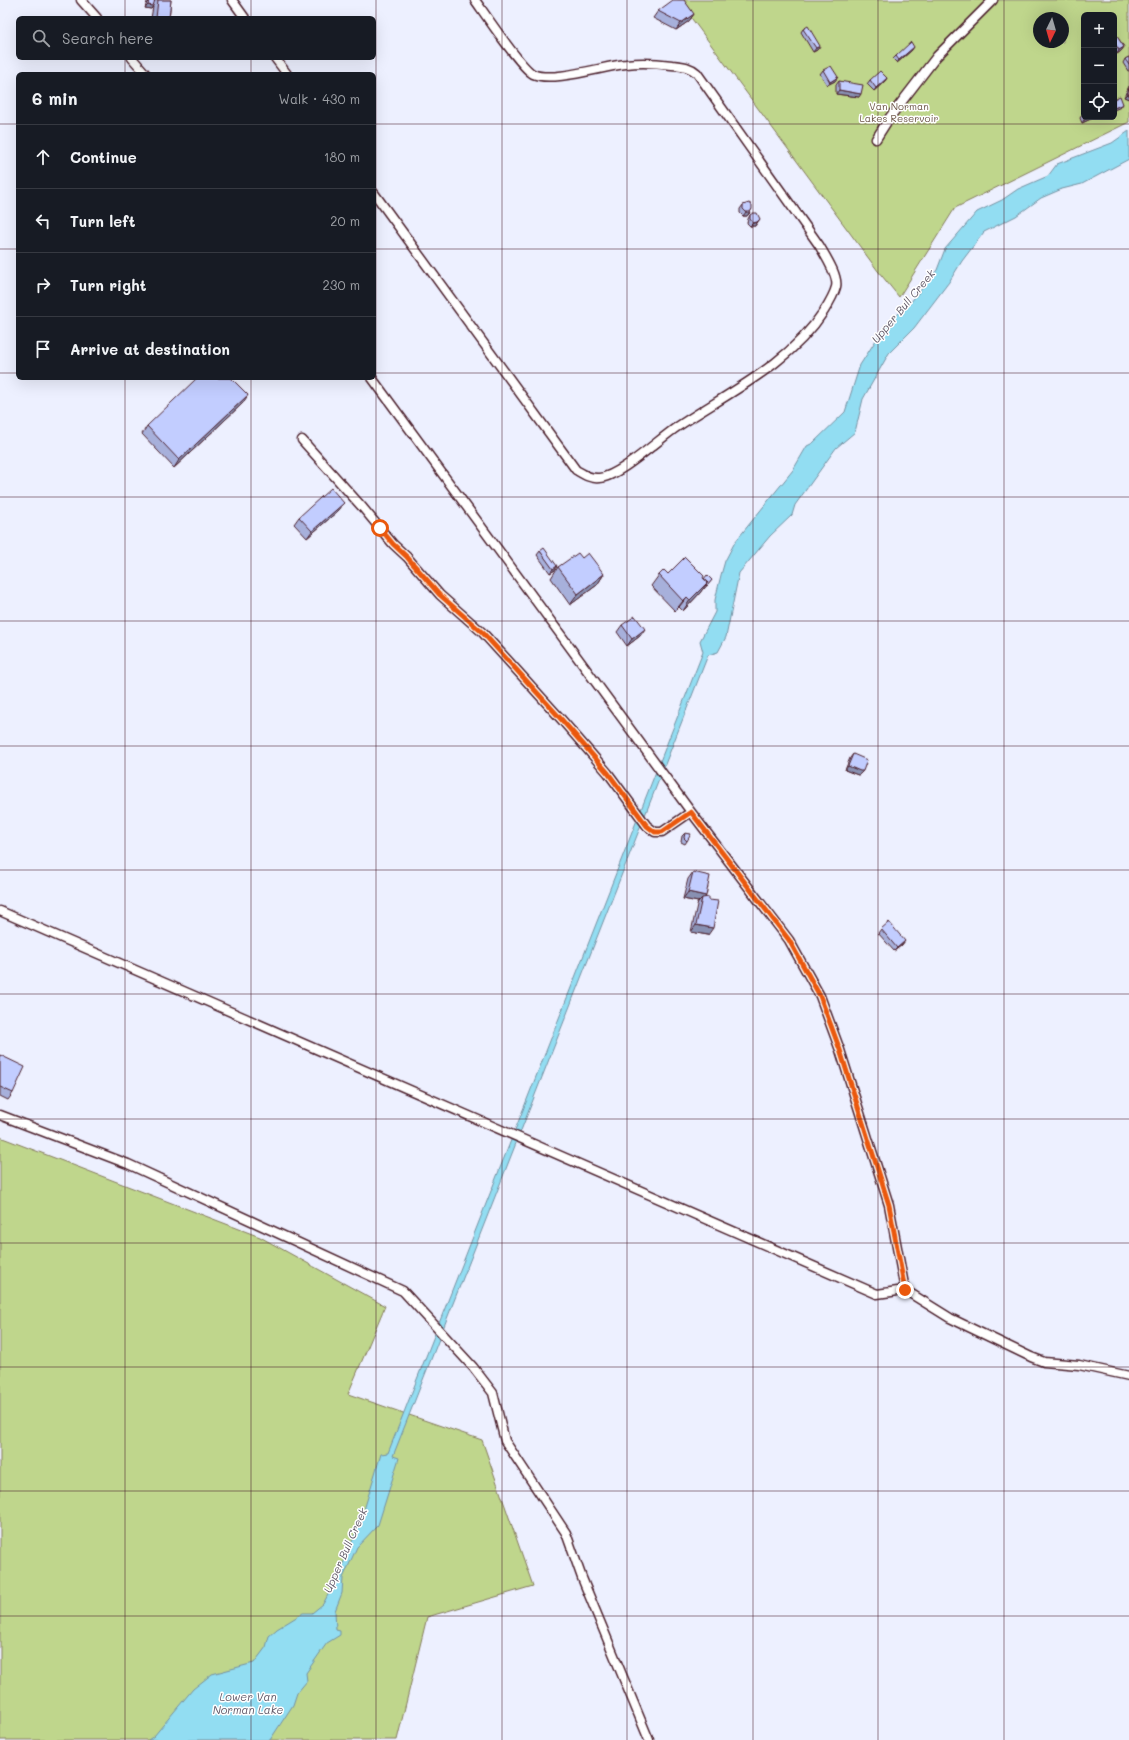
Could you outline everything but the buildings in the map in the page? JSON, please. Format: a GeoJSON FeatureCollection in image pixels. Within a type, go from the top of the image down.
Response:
{"type":"FeatureCollection","features":[{"type":"Feature","properties":{"kind":"lane"},"geometry":{"type":"LineString","coordinates":[[81,0],[95,16]]}},
{"type":"Feature","properties":{"kind":"lane"},"geometry":{"type":"LineString","coordinates":[[232,0],[244,16]]}},
{"type":"Feature","properties":{"kind":"lane"},"geometry":{"type":"LineString","coordinates":[[376,196],[576,470],[589,477],[600,478],[618,471],[678,426],[734,392],[773,364],[811,330],[832,297],[837,285],[833,271],[819,245],[697,73],[690,67],[664,64],[627,64],[566,75],[544,76],[533,74],[522,64],[475,0]]}},
{"type":"Feature","properties":{"kind":"lane"},"geometry":{"type":"LineString","coordinates":[[876,139],[890,117],[937,56],[993,0]]}},
{"type":"Feature","properties":{"kind":"lane"},"geometry":{"type":"LineString","coordinates":[[134,60],[144,72]]}},
{"type":"Feature","properties":{"kind":"lane"},"geometry":{"type":"LineString","coordinates":[[276,60],[286,72]]}},
{"type":"Feature","properties":{"kind":"lane"},"geometry":{"type":"LineString","coordinates":[[373,380],[691,812],[789,940],[820,996],[840,1050],[889,1205],[905,1290]]}},
{"type":"Feature","properties":{"kind":"lane"},"geometry":{"type":"LineString","coordinates":[[302,440],[440,595],[483,633],[561,719],[608,773],[647,826],[655,832],[662,832],[691,812]]}},
{"type":"Feature","properties":{"kind":"lane"},"geometry":{"type":"LineString","coordinates":[[0,911],[877,1294],[905,1290],[950,1318],[1044,1362],[1080,1365],[1129,1376]]}},
{"type":"Feature","properties":{"kind":"lane"},"geometry":{"type":"LineString","coordinates":[[0,1115],[128,1164],[403,1291],[473,1367],[493,1394],[505,1441],[566,1533],[582,1578],[649,1740]]}},
{"type":"Feature","properties":{"kind":"green space","name":"Van Norman Lakes Reservoir"},"geometry":{"type":"Polygon","coordinates":[[[678,0],[1129,0],[1129,122],[955,208],[899,297],[878,271],[678,0]]]}},
{"type":"Feature","properties":{"kind":"green space"},"geometry":{"type":"Polygon","coordinates":[[[0,1137],[260,1237],[385,1306],[348,1394],[482,1440],[533,1586],[427,1617],[397,1740],[0,1740],[0,1137]]]}},
{"type":"Feature","properties":{"kind":"water","name":"Lower Van Norman Lake"},"geometry":{"type":"Polygon","coordinates":[[[1129,131],[1129,159],[1082,184],[1062,189],[1041,198],[1016,216],[984,232],[914,328],[889,353],[863,399],[855,432],[836,448],[795,505],[792,515],[770,536],[739,573],[726,637],[718,652],[708,655],[393,1456],[399,1458],[378,1525],[357,1547],[343,1578],[342,1593],[335,1611],[336,1630],[340,1631],[340,1635],[327,1643],[306,1673],[307,1681],[297,1693],[293,1705],[270,1740],[148,1740],[154,1736],[193,1689],[212,1674],[254,1663],[266,1647],[269,1636],[277,1629],[303,1613],[312,1613],[323,1604],[337,1578],[364,1510],[381,1454],[388,1453],[703,652],[700,641],[715,612],[715,600],[725,561],[735,542],[793,470],[807,446],[813,443],[845,412],[860,365],[885,326],[910,303],[937,270],[945,249],[977,212],[1002,200],[1018,189],[1048,176],[1057,164],[1112,143],[1129,131]]]}},
{"type":"Feature","properties":{"kind":"route"},"geometry":{"type":"LineString","coordinates":[[380,528],[393,544],[407,557],[421,575],[440,595],[483,633],[561,719],[608,773],[647,826],[659,833],[684,819],[691,812],[789,940],[820,996],[840,1050],[889,1205],[905,1290]]}},
{"type":"Feature","properties":{"kind":"water label","name":"Upper Bull Creek"},"geometry":{"type":"Point","coordinates":[903,306]}},
{"type":"Feature","properties":{"kind":"water label","name":"Upper Bull Creek"},"geometry":{"type":"Point","coordinates":[345,1550]}}]}
